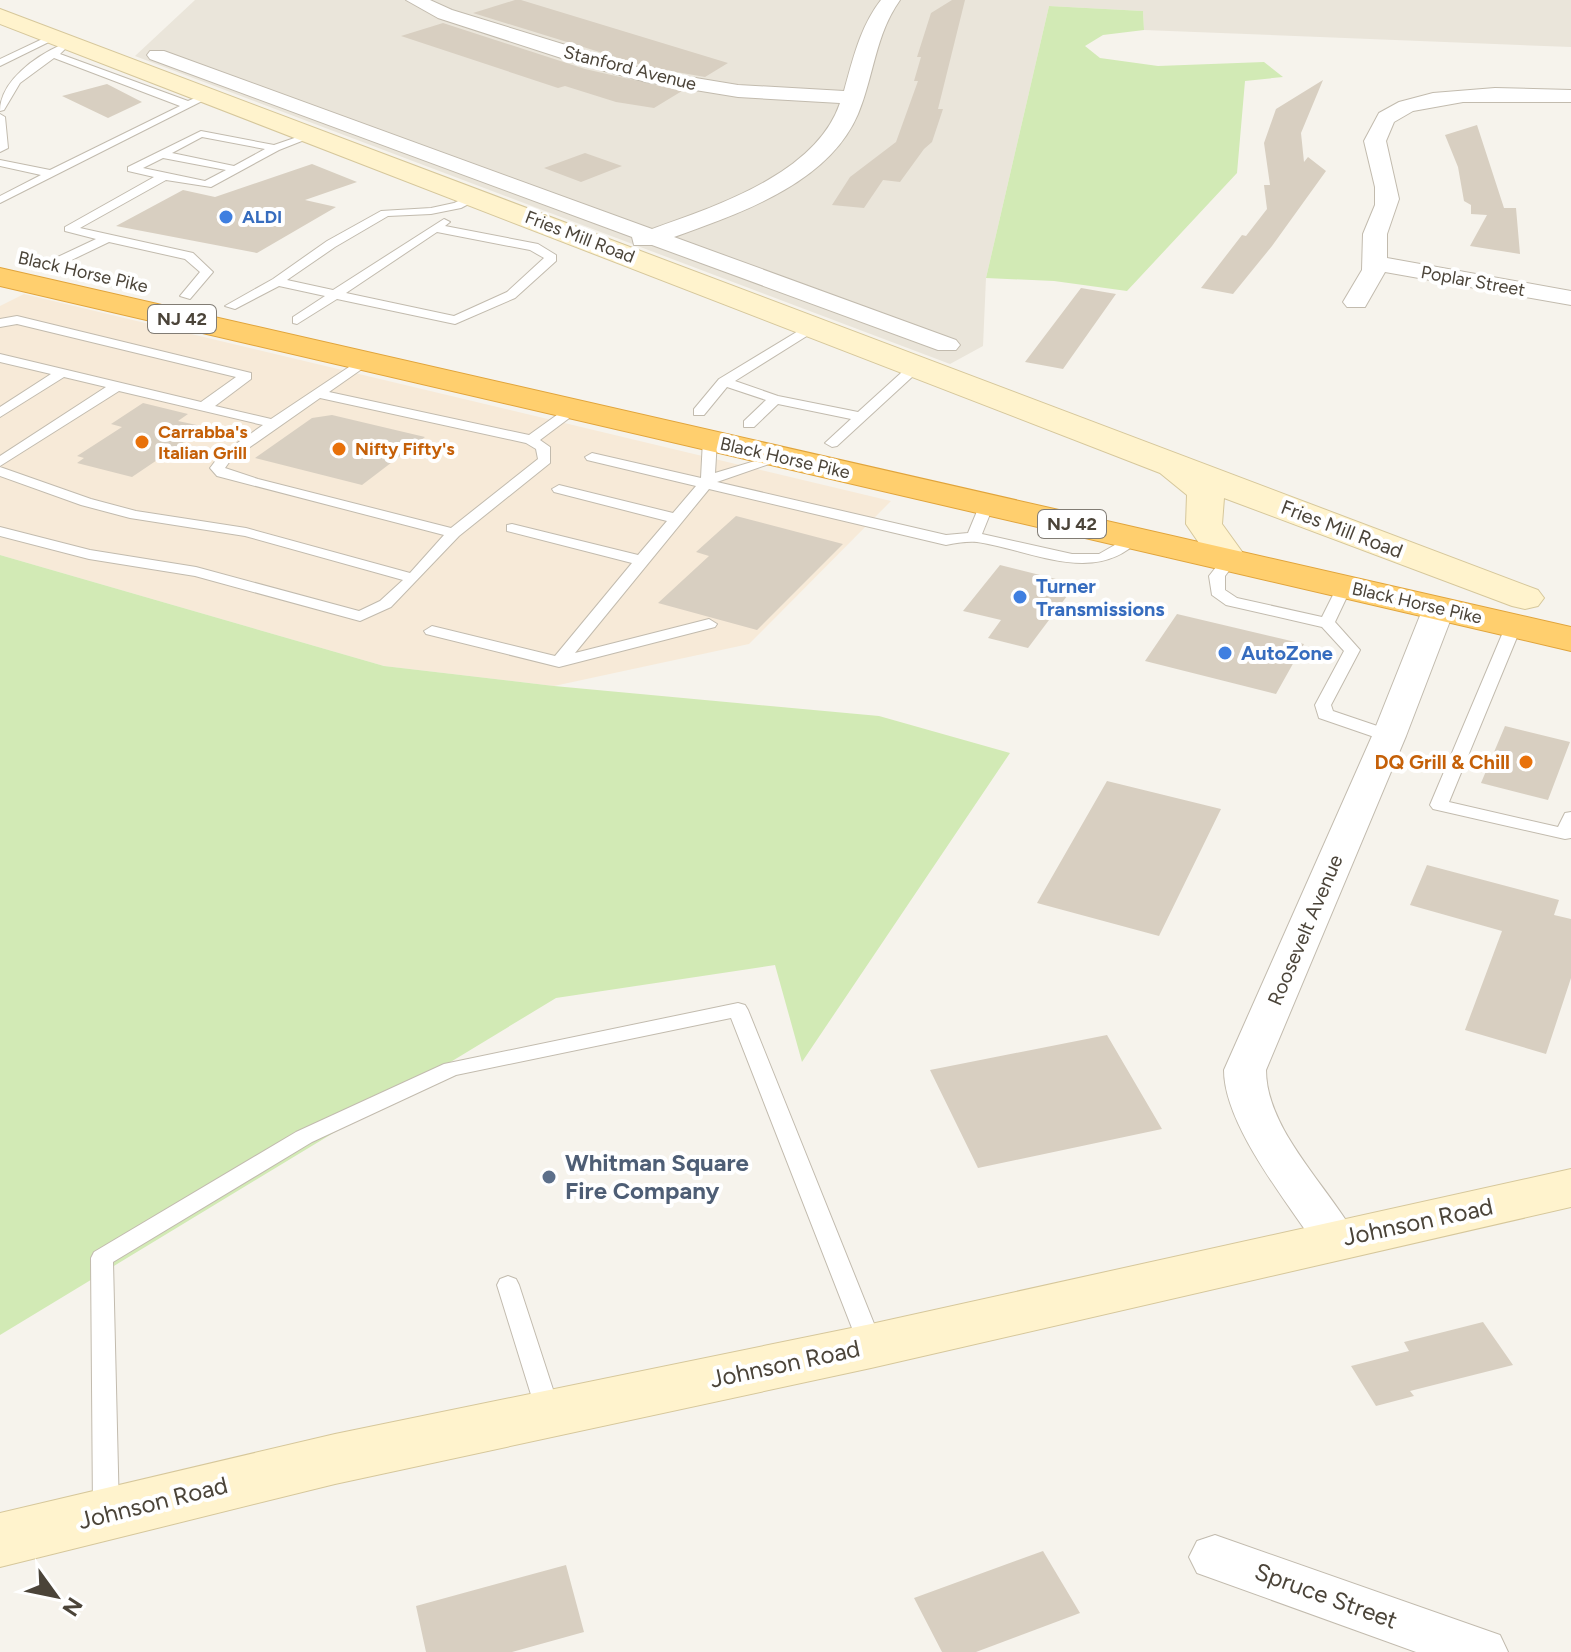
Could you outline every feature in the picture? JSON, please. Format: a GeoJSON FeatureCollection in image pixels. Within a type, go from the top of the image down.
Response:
{"type":"FeatureCollection","features":[{"type":"Feature","properties":{"kind":"highway","name":"Black Horse Pike"},"geometry":{"type":"LineString","coordinates":[[0,253],[57,278],[364,361],[573,410],[704,426],[762,412],[832,443],[1204,524],[1519,612],[1571,639]]}},
{"type":"Feature","properties":{"kind":"highway","name":"Black Horse Pike"},"geometry":{"type":"LineString","coordinates":[[6,282],[57,278]]}},
{"type":"Feature","properties":{"kind":"highway"},"geometry":{"type":"LineString","coordinates":[[57,278],[147,305],[169,304],[186,296]]}},
{"type":"Feature","properties":{"kind":"highway","name":"Black Horse Pike"},"geometry":{"type":"LineString","coordinates":[[186,296],[542,376],[704,426],[782,457],[1439,608],[1519,612],[1571,608]]}},
{"type":"Feature","properties":{"kind":"highway"},"geometry":{"type":"LineString","coordinates":[[364,361],[375,357],[410,358],[512,377],[542,376]]}},
{"type":"Feature","properties":{"kind":"main road","name":"Fries Mill Road"},"geometry":{"type":"LineString","coordinates":[[0,16],[60,44],[199,100],[312,135],[917,366],[1159,461],[1519,612]]}},
{"type":"Feature","properties":{"kind":"main road","name":"Fries Mill Road"},"geometry":{"type":"LineString","coordinates":[[1159,461],[1205,491],[1210,503],[1204,524],[1229,560]]}},
{"type":"Feature","properties":{"kind":"main road","name":"Johnson Road"},"geometry":{"type":"LineString","coordinates":[[0,1540],[335,1459],[871,1346],[1571,1188]]}},
{"type":"Feature","properties":{"kind":"street","name":"Stanford Avenue"},"geometry":{"type":"LineString","coordinates":[[415,0],[445,14],[646,76],[738,91],[853,98]]}},
{"type":"Feature","properties":{"kind":"street"},"geometry":{"type":"LineString","coordinates":[[614,250],[759,192],[810,163],[838,133],[853,98],[879,16],[891,0]]}},
{"type":"Feature","properties":{"kind":"street","name":"Fries Mill Road"},"geometry":{"type":"LineString","coordinates":[[157,55],[947,345]]}},
{"type":"Feature","properties":{"kind":"street"},"geometry":{"type":"LineString","coordinates":[[1356,302],[1369,282],[1376,263],[1376,231],[1388,198],[1375,136],[1386,119],[1414,105],[1454,97],[1505,94],[1571,96]]}},
{"type":"Feature","properties":{"kind":"street","name":"Poplar Street"},"geometry":{"type":"LineString","coordinates":[[1376,263],[1571,298]]}},
{"type":"Feature","properties":{"kind":"street","name":"Roosevelt Avenue"},"geometry":{"type":"LineString","coordinates":[[1336,1240],[1255,1118],[1245,1090],[1245,1070],[1389,736],[1439,608]]}},
{"type":"Feature","properties":{"kind":"street","name":"Spruce Street"},"geometry":{"type":"LineString","coordinates":[[1215,1557],[1481,1652]]}},
{"type":"Feature","properties":{"kind":"lane"},"geometry":{"type":"LineString","coordinates":[[0,63],[60,44]]}},
{"type":"Feature","properties":{"kind":"lane"},"geometry":{"type":"LineString","coordinates":[[0,108],[16,81],[60,44]]}},
{"type":"Feature","properties":{"kind":"lane"},"geometry":{"type":"LineString","coordinates":[[0,200],[199,100]]}},
{"type":"Feature","properties":{"kind":"lane"},"geometry":{"type":"LineString","coordinates":[[0,117],[3,148],[0,149]]}},
{"type":"Feature","properties":{"kind":"lane"},"geometry":{"type":"LineString","coordinates":[[275,148],[201,134],[132,169],[207,185],[275,148],[312,135]]}},
{"type":"Feature","properties":{"kind":"lane"},"geometry":{"type":"LineString","coordinates":[[161,154],[235,169]]}},
{"type":"Feature","properties":{"kind":"lane"},"geometry":{"type":"LineString","coordinates":[[0,163],[51,174]]}},
{"type":"Feature","properties":{"kind":"lane"},"geometry":{"type":"LineString","coordinates":[[164,176],[69,229],[189,256],[207,272],[186,296]]}},
{"type":"Feature","properties":{"kind":"lane"},"geometry":{"type":"LineString","coordinates":[[297,320],[480,199]]}},
{"type":"Feature","properties":{"kind":"lane"},"geometry":{"type":"LineString","coordinates":[[231,306],[277,282],[331,244],[385,213],[431,211],[480,199]]}},
{"type":"Feature","properties":{"kind":"lane"},"geometry":{"type":"LineString","coordinates":[[277,282],[455,320],[511,295],[552,258],[534,247],[436,228]]}},
{"type":"Feature","properties":{"kind":"lane"},"geometry":{"type":"LineString","coordinates":[[57,278],[107,238]]}},
{"type":"Feature","properties":{"kind":"lane"},"geometry":{"type":"LineString","coordinates":[[0,323],[17,320],[246,376],[204,407]]}},
{"type":"Feature","properties":{"kind":"lane"},"geometry":{"type":"LineString","coordinates":[[706,482],[704,426],[724,382],[813,326]]}},
{"type":"Feature","properties":{"kind":"lane"},"geometry":{"type":"LineString","coordinates":[[0,358],[274,424]]}},
{"type":"Feature","properties":{"kind":"lane"},"geometry":{"type":"LineString","coordinates":[[364,361],[225,458],[217,468],[222,473],[253,482],[454,533]]}},
{"type":"Feature","properties":{"kind":"lane"},"geometry":{"type":"LineString","coordinates":[[832,443],[917,366]]}},
{"type":"Feature","properties":{"kind":"lane"},"geometry":{"type":"LineString","coordinates":[[0,413],[60,374]]}},
{"type":"Feature","properties":{"kind":"lane"},"geometry":{"type":"LineString","coordinates":[[724,382],[762,412],[861,417]]}},
{"type":"Feature","properties":{"kind":"lane"},"geometry":{"type":"LineString","coordinates":[[0,462],[117,386]]}},
{"type":"Feature","properties":{"kind":"lane"},"geometry":{"type":"LineString","coordinates":[[0,531],[89,554],[210,575],[360,616],[369,614],[397,594],[454,533],[545,460],[543,447],[531,440],[320,394]]}},
{"type":"Feature","properties":{"kind":"lane"},"geometry":{"type":"LineString","coordinates":[[531,440],[573,410]]}},
{"type":"Feature","properties":{"kind":"lane"},"geometry":{"type":"LineString","coordinates":[[592,457],[946,540],[974,537],[1072,559],[1102,558],[1134,538]]}},
{"type":"Feature","properties":{"kind":"lane"},"geometry":{"type":"LineString","coordinates":[[559,662],[706,482],[782,457]]}},
{"type":"Feature","properties":{"kind":"lane"},"geometry":{"type":"LineString","coordinates":[[0,471],[86,502],[135,515],[246,532],[412,578]]}},
{"type":"Feature","properties":{"kind":"lane"},"geometry":{"type":"LineString","coordinates":[[559,489],[677,519]]}},
{"type":"Feature","properties":{"kind":"lane"},"geometry":{"type":"LineString","coordinates":[[974,537],[987,504]]}},
{"type":"Feature","properties":{"kind":"lane"},"geometry":{"type":"LineString","coordinates":[[512,528],[642,561]]}},
{"type":"Feature","properties":{"kind":"lane"},"geometry":{"type":"LineString","coordinates":[[1229,560],[1217,576],[1217,592],[1232,602],[1327,623],[1352,650],[1323,705],[1325,714],[1389,736]]}},
{"type":"Feature","properties":{"kind":"lane"},"geometry":{"type":"LineString","coordinates":[[1327,623],[1344,586]]}},
{"type":"Feature","properties":{"kind":"lane"},"geometry":{"type":"LineString","coordinates":[[1519,612],[1439,805],[1565,834],[1571,817]]}},
{"type":"Feature","properties":{"kind":"lane"},"geometry":{"type":"LineString","coordinates":[[432,631],[559,662],[709,624]]}},
{"type":"Feature","properties":{"kind":"lane"},"geometry":{"type":"LineString","coordinates":[[106,1515],[102,1258],[304,1137],[451,1069],[738,1010],[871,1346]]}},
{"type":"Feature","properties":{"kind":"lane"},"geometry":{"type":"LineString","coordinates":[[508,1285],[549,1414]]}},
{"type":"Feature","properties":{"kind":"shaded area"},"geometry":{"type":"Polygon","coordinates":[[[195,0],[1571,0],[1571,47],[1144,30],[1143,11],[1049,6],[986,278],[983,346],[950,364],[135,56],[195,0]]]}},
{"type":"Feature","properties":{"kind":"shaded area"},"geometry":{"type":"Polygon","coordinates":[[[24,294],[891,501],[749,644],[554,686],[384,666],[0,555],[0,306],[24,294]]]}},
{"type":"Feature","properties":{"kind":"green space"},"geometry":{"type":"Polygon","coordinates":[[[1049,6],[1143,11],[1144,30],[1103,35],[1085,46],[1100,58],[1158,66],[1264,62],[1283,77],[1245,81],[1237,173],[1127,291],[1054,281],[986,278],[1049,6]]]}},
{"type":"Feature","properties":{"kind":"green space"},"geometry":{"type":"Polygon","coordinates":[[[0,555],[384,666],[554,686],[879,716],[1010,753],[802,1062],[775,965],[556,998],[0,1335],[0,555]]]}},
{"type":"Feature","properties":{"kind":"building"},"geometry":{"type":"Polygon","coordinates":[[[515,0],[728,63],[705,77],[648,67],[473,13],[515,0]]]}},
{"type":"Feature","properties":{"kind":"building"},"geometry":{"type":"Polygon","coordinates":[[[952,0],[965,0],[938,109],[943,109],[932,142],[900,182],[883,180],[864,208],[832,205],[850,177],[896,142],[918,81],[914,81],[921,57],[917,57],[931,13],[952,0]]]}},
{"type":"Feature","properties":{"kind":"building"},"geometry":{"type":"Polygon","coordinates":[[[443,23],[585,69],[682,91],[654,108],[616,102],[565,86],[558,88],[401,36],[443,23]]]}},
{"type":"Feature","properties":{"kind":"building"},"geometry":{"type":"Polygon","coordinates":[[[1323,80],[1301,133],[1304,162],[1308,157],[1326,171],[1233,294],[1201,288],[1242,235],[1246,236],[1267,209],[1264,185],[1270,185],[1264,143],[1276,109],[1323,80]]]}},
{"type":"Feature","properties":{"kind":"building"},"geometry":{"type":"Polygon","coordinates":[[[107,84],[142,102],[108,118],[62,96],[107,84]]]}},
{"type":"Feature","properties":{"kind":"building"},"geometry":{"type":"Polygon","coordinates":[[[1477,125],[1504,208],[1516,208],[1520,254],[1470,246],[1487,215],[1471,214],[1471,205],[1464,201],[1458,167],[1445,135],[1477,125]]]}},
{"type":"Feature","properties":{"kind":"building"},"geometry":{"type":"Polygon","coordinates":[[[585,153],[622,166],[581,182],[544,168],[585,153]]]}},
{"type":"Feature","properties":{"kind":"building","name":"ALDI"},"geometry":{"type":"Polygon","coordinates":[[[312,164],[357,182],[305,200],[336,207],[257,253],[116,226],[183,190],[215,197],[312,164]]]}},
{"type":"Feature","properties":{"kind":"building"},"geometry":{"type":"Polygon","coordinates":[[[1081,288],[1116,294],[1063,369],[1025,362],[1081,288]]]}},
{"type":"Feature","properties":{"kind":"building","name":"Carrabba's Italian Grill"},"geometry":{"type":"Polygon","coordinates":[[[143,403],[188,414],[178,421],[206,427],[132,477],[77,463],[84,458],[77,456],[122,427],[111,424],[143,403]]]}},
{"type":"Feature","properties":{"kind":"building","name":"Nifty Fifty's"},"geometry":{"type":"Polygon","coordinates":[[[332,415],[425,437],[362,485],[255,458],[312,418],[332,415]]]}},
{"type":"Feature","properties":{"kind":"building"},"geometry":{"type":"Polygon","coordinates":[[[736,516],[843,544],[757,630],[658,603],[709,556],[696,552],[736,516]]]}},
{"type":"Feature","properties":{"kind":"building","name":"Turner Transmissions"},"geometry":{"type":"Polygon","coordinates":[[[1000,565],[1076,584],[1028,648],[988,638],[1001,620],[963,611],[1000,565]]]}},
{"type":"Feature","properties":{"kind":"building","name":"AutoZone"},"geometry":{"type":"Polygon","coordinates":[[[1177,614],[1304,644],[1276,694],[1145,661],[1177,614]]]}},
{"type":"Feature","properties":{"kind":"building","name":"DQ Grill & Chill"},"geometry":{"type":"Polygon","coordinates":[[[1505,726],[1570,742],[1548,800],[1481,783],[1505,726]]]}},
{"type":"Feature","properties":{"kind":"building"},"geometry":{"type":"Polygon","coordinates":[[[1107,781],[1221,809],[1159,936],[1037,903],[1107,781]]]}},
{"type":"Feature","properties":{"kind":"building"},"geometry":{"type":"Polygon","coordinates":[[[1427,865],[1559,900],[1554,915],[1571,919],[1571,978],[1546,1054],[1465,1030],[1502,931],[1410,905],[1427,865]]]}},
{"type":"Feature","properties":{"kind":"building"},"geometry":{"type":"Polygon","coordinates":[[[1107,1035],[1162,1129],[978,1168],[930,1070],[1107,1035]]]}},
{"type":"Feature","properties":{"kind":"building"},"geometry":{"type":"Polygon","coordinates":[[[1483,1322],[1513,1365],[1410,1391],[1414,1396],[1376,1406],[1351,1366],[1409,1351],[1404,1342],[1483,1322]]]}},
{"type":"Feature","properties":{"kind":"building"},"geometry":{"type":"Polygon","coordinates":[[[1043,1551],[1080,1613],[976,1652],[942,1652],[914,1598],[1043,1551]]]}},
{"type":"Feature","properties":{"kind":"building"},"geometry":{"type":"Polygon","coordinates":[[[566,1565],[584,1632],[512,1652],[426,1652],[416,1606],[566,1565]]]}},
{"type":"Feature","properties":{"kind":"place","name":"ALDI"},"geometry":{"type":"Point","coordinates":[226,217]}},
{"type":"Feature","properties":{"kind":"place","name":"Carrabba's Italian Grill"},"geometry":{"type":"Point","coordinates":[142,442]}},
{"type":"Feature","properties":{"kind":"place","name":"Nifty Fifty's"},"geometry":{"type":"Point","coordinates":[339,449]}},
{"type":"Feature","properties":{"kind":"place","name":"Turner Transmissions"},"geometry":{"type":"Point","coordinates":[1020,597]}},
{"type":"Feature","properties":{"kind":"place","name":"AutoZone"},"geometry":{"type":"Point","coordinates":[1225,653]}},
{"type":"Feature","properties":{"kind":"place","name":"DQ Grill & Chill"},"geometry":{"type":"Point","coordinates":[1526,762]}},
{"type":"Feature","properties":{"kind":"place","name":"Whitman Square Fire Company"},"geometry":{"type":"Point","coordinates":[549,1177]}}]}
